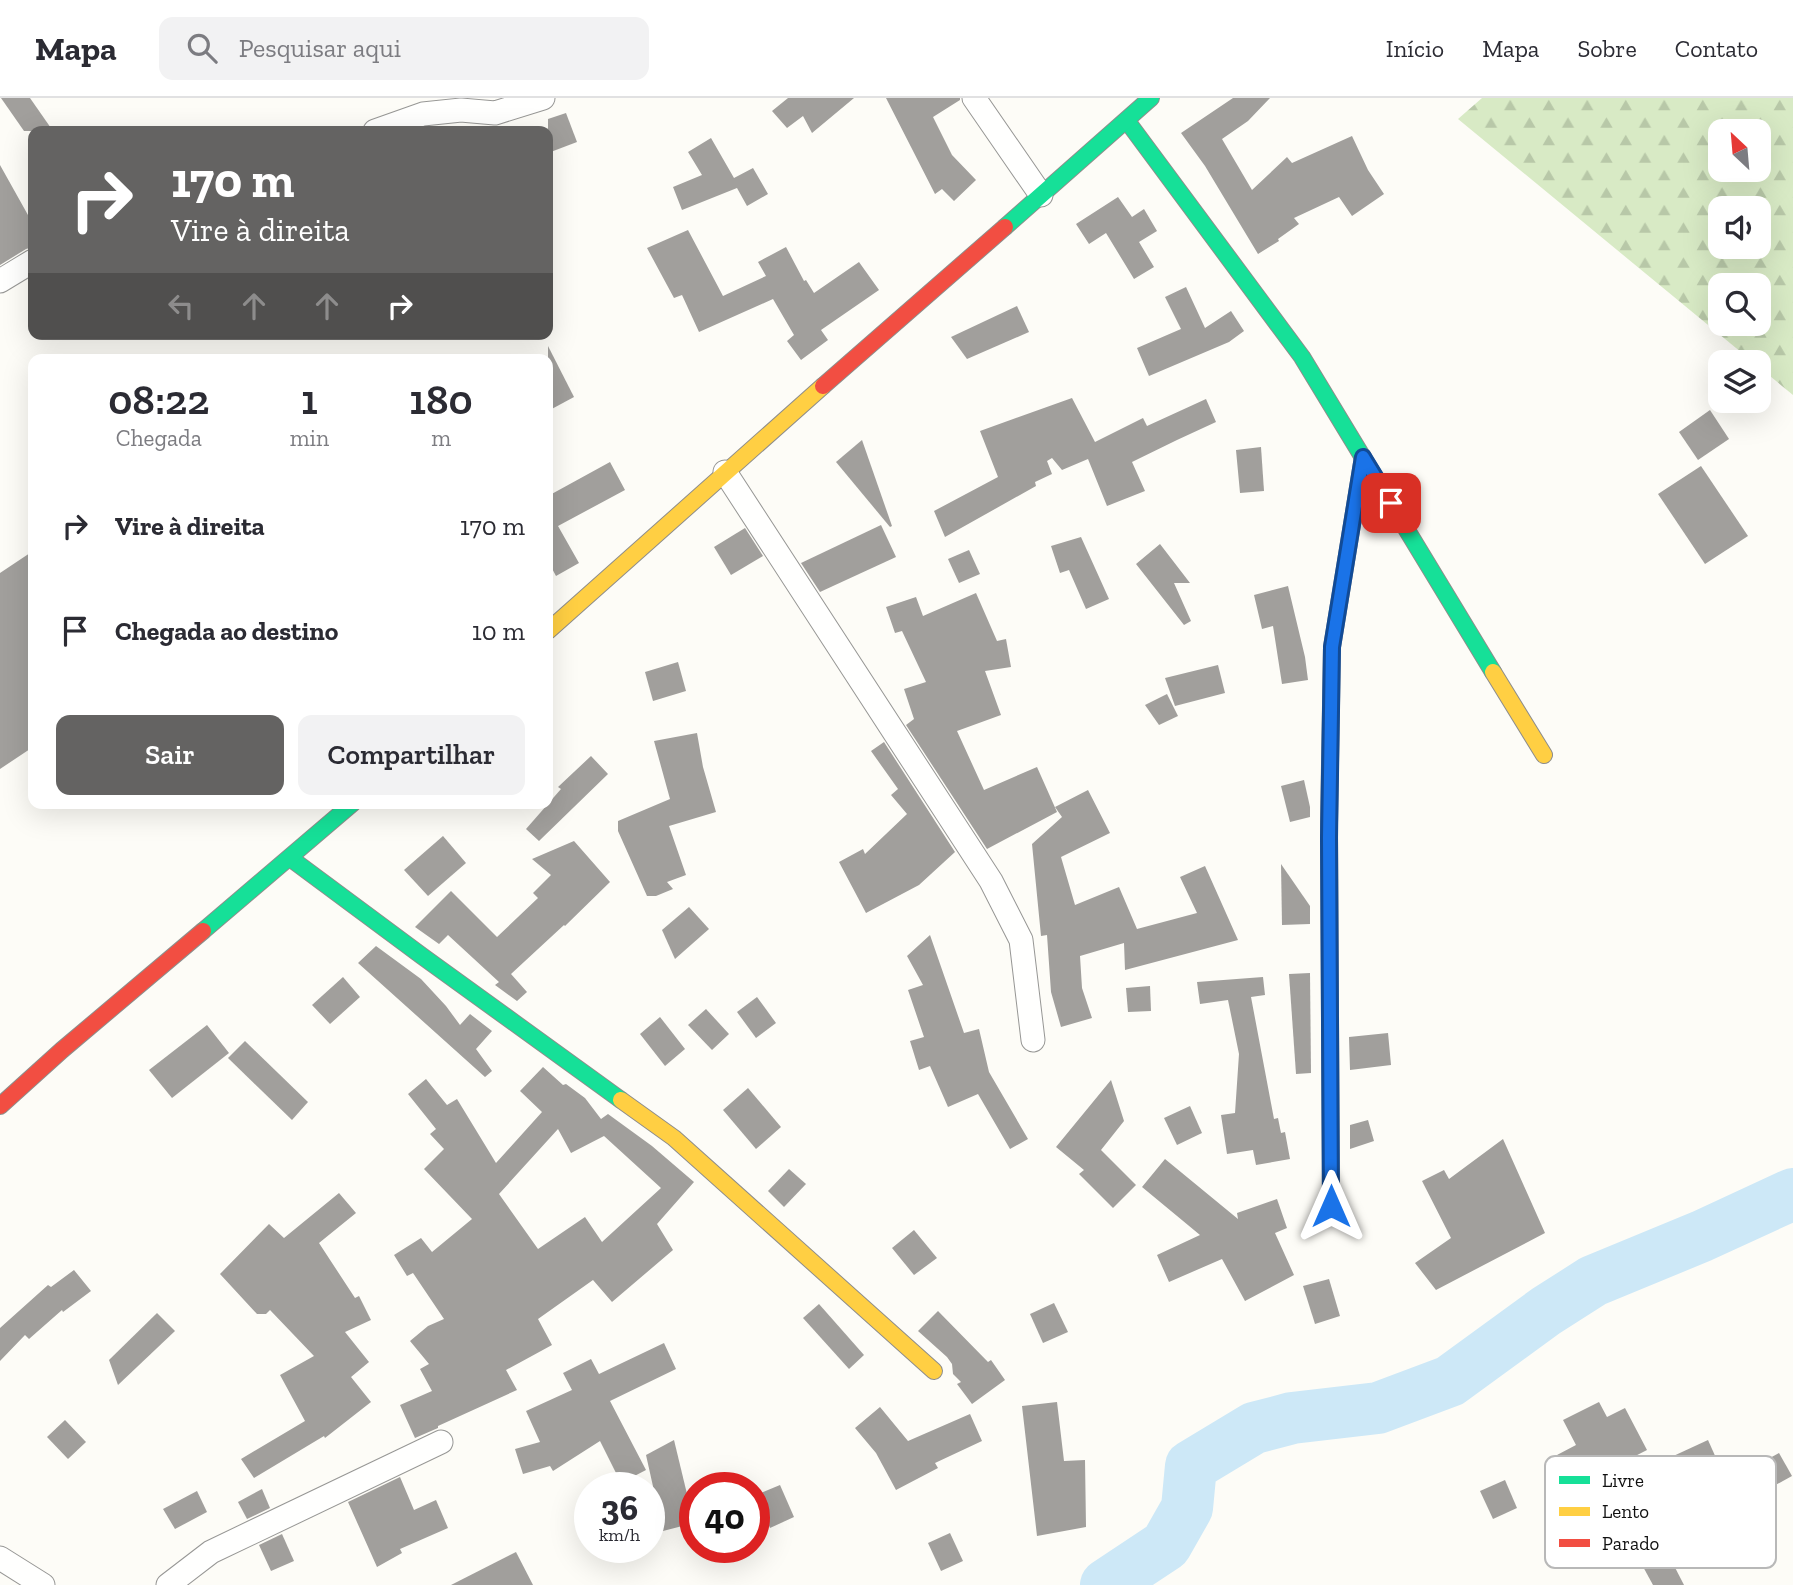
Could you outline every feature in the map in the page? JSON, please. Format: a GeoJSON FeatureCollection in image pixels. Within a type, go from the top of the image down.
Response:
{"type":"FeatureCollection","features":[{"type":"Feature","properties":{"kind":"street"},"geometry":{"type":"LineString","coordinates":[[389,126],[423,114],[461,110],[495,113],[543,98]]}},
{"type":"Feature","properties":{"kind":"street"},"geometry":{"type":"LineString","coordinates":[[974,98],[1041,195]]}},
{"type":"Feature","properties":{"kind":"street"},"geometry":{"type":"LineString","coordinates":[[553,627],[1151,98]]}},
{"type":"Feature","properties":{"kind":"street"},"geometry":{"type":"LineString","coordinates":[[1127,121],[1302,357],[1544,755]]}},
{"type":"Feature","properties":{"kind":"street"},"geometry":{"type":"LineString","coordinates":[[0,281],[28,264]]}},
{"type":"Feature","properties":{"kind":"street"},"geometry":{"type":"LineString","coordinates":[[1331,1206],[1329,838],[1332,647],[1363,457]]}},
{"type":"Feature","properties":{"kind":"street"},"geometry":{"type":"LineString","coordinates":[[725,472],[991,881],[1021,940],[1033,1040]]}},
{"type":"Feature","properties":{"kind":"street"},"geometry":{"type":"LineString","coordinates":[[0,1106],[62,1050],[346,809]]}},
{"type":"Feature","properties":{"kind":"street"},"geometry":{"type":"LineString","coordinates":[[290,858],[674,1138],[934,1371]]}},
{"type":"Feature","properties":{"kind":"street"},"geometry":{"type":"LineString","coordinates":[[168,1585],[211,1552],[441,1442]]}},
{"type":"Feature","properties":{"kind":"street"},"geometry":{"type":"LineString","coordinates":[[0,1558],[43,1585]]}},
{"type":"Feature","properties":{"kind":"green space"},"geometry":{"type":"Polygon","coordinates":[[[1482,98],[1793,98],[1793,395],[1771,377],[1771,350],[1738,350],[1721,336],[1771,336],[1771,273],[1708,273],[1708,325],[1458,119],[1482,98]]]}},
{"type":"Feature","properties":{"kind":"building"},"geometry":{"type":"Polygon","coordinates":[[[1,98],[30,98],[50,126],[28,126],[28,131],[24,131],[1,98]]]}},
{"type":"Feature","properties":{"kind":"building"},"geometry":{"type":"Polygon","coordinates":[[[788,98],[854,98],[812,133],[803,116],[787,128],[772,111],[788,98]]]}},
{"type":"Feature","properties":{"kind":"building"},"geometry":{"type":"Polygon","coordinates":[[[886,98],[960,98],[933,117],[952,155],[976,180],[954,201],[942,189],[935,194],[886,98]]]}},
{"type":"Feature","properties":{"kind":"building"},"geometry":{"type":"Polygon","coordinates":[[[1233,98],[1270,98],[1248,121],[1222,139],[1252,190],[1287,157],[1292,163],[1352,136],[1368,170],[1384,194],[1352,216],[1339,197],[1294,218],[1299,224],[1258,254],[1205,166],[1181,133],[1233,98]]]}},
{"type":"Feature","properties":{"kind":"building"},"geometry":{"type":"Polygon","coordinates":[[[566,113],[577,142],[553,151],[553,126],[548,126],[548,119],[566,113]]]}},
{"type":"Feature","properties":{"kind":"building"},"geometry":{"type":"Polygon","coordinates":[[[711,138],[734,178],[753,168],[768,194],[747,206],[737,188],[682,210],[673,187],[702,175],[688,152],[711,138]]]}},
{"type":"Feature","properties":{"kind":"building"},"geometry":{"type":"Polygon","coordinates":[[[0,165],[28,215],[28,248],[0,265],[0,165]]]}},
{"type":"Feature","properties":{"kind":"building"},"geometry":{"type":"Polygon","coordinates":[[[1118,197],[1132,217],[1144,209],[1157,231],[1139,242],[1154,267],[1134,279],[1106,233],[1089,244],[1076,224],[1118,197]]]}},
{"type":"Feature","properties":{"kind":"building"},"geometry":{"type":"Polygon","coordinates":[[[688,230],[723,296],[766,276],[758,262],[786,247],[804,281],[806,280],[814,293],[859,262],[879,290],[821,330],[828,340],[801,360],[787,341],[794,335],[773,299],[699,332],[682,295],[674,298],[647,248],[688,230]]]}},
{"type":"Feature","properties":{"kind":"building"},"geometry":{"type":"Polygon","coordinates":[[[1186,287],[1205,328],[1231,311],[1244,331],[1229,342],[1149,376],[1137,348],[1181,329],[1165,297],[1186,287]]]}},
{"type":"Feature","properties":{"kind":"building"},"geometry":{"type":"Polygon","coordinates":[[[1017,306],[1029,332],[967,359],[951,337],[1017,306]]]}},
{"type":"Feature","properties":{"kind":"building"},"geometry":{"type":"Polygon","coordinates":[[[553,356],[574,397],[553,408],[553,356]]]}},
{"type":"Feature","properties":{"kind":"building"},"geometry":{"type":"Polygon","coordinates":[[[1072,398],[1095,442],[1143,418],[1147,426],[1206,399],[1216,422],[1132,462],[1145,491],[1107,506],[1088,459],[1062,470],[1052,458],[1047,461],[1052,474],[1035,482],[1036,486],[945,537],[934,511],[998,477],[980,431],[1072,398]]]}},
{"type":"Feature","properties":{"kind":"building"},"geometry":{"type":"Polygon","coordinates":[[[1708,411],[1712,413],[1729,439],[1698,460],[1679,432],[1708,411]]]}},
{"type":"Feature","properties":{"kind":"building"},"geometry":{"type":"Polygon","coordinates":[[[862,440],[892,526],[890,527],[836,462],[862,440]]]}},
{"type":"Feature","properties":{"kind":"building"},"geometry":{"type":"Polygon","coordinates":[[[1261,447],[1264,491],[1240,493],[1236,450],[1261,447]]]}},
{"type":"Feature","properties":{"kind":"building"},"geometry":{"type":"Polygon","coordinates":[[[610,462],[625,490],[558,526],[579,563],[556,576],[553,570],[553,493],[610,462]]]}},
{"type":"Feature","properties":{"kind":"building"},"geometry":{"type":"Polygon","coordinates":[[[1701,466],[1748,536],[1705,564],[1658,494],[1701,466]]]}},
{"type":"Feature","properties":{"kind":"building"},"geometry":{"type":"Polygon","coordinates":[[[881,525],[896,557],[820,592],[801,563],[881,525]]]}},
{"type":"Feature","properties":{"kind":"building"},"geometry":{"type":"Polygon","coordinates":[[[745,528],[763,556],[731,575],[714,547],[745,528]]]}},
{"type":"Feature","properties":{"kind":"building"},"geometry":{"type":"Polygon","coordinates":[[[1081,537],[1109,599],[1086,609],[1069,570],[1060,573],[1051,546],[1081,537]]]}},
{"type":"Feature","properties":{"kind":"building"},"geometry":{"type":"Polygon","coordinates":[[[1160,544],[1190,583],[1174,583],[1191,621],[1184,625],[1136,564],[1160,544]]]}},
{"type":"Feature","properties":{"kind":"building"},"geometry":{"type":"Polygon","coordinates":[[[969,550],[980,574],[959,583],[948,559],[969,550]]]}},
{"type":"Feature","properties":{"kind":"building"},"geometry":{"type":"Polygon","coordinates":[[[28,554],[28,750],[0,769],[0,573],[28,554]]]}},
{"type":"Feature","properties":{"kind":"building"},"geometry":{"type":"Polygon","coordinates":[[[1288,586],[1308,680],[1282,684],[1273,626],[1262,629],[1254,595],[1288,586]]]}},
{"type":"Feature","properties":{"kind":"building"},"geometry":{"type":"Polygon","coordinates":[[[976,593],[997,641],[1006,639],[1011,667],[985,671],[1001,715],[957,731],[984,790],[1037,767],[1057,812],[987,849],[906,725],[914,719],[904,689],[926,682],[902,631],[895,633],[886,607],[916,597],[923,616],[976,593]]]}},
{"type":"Feature","properties":{"kind":"building"},"geometry":{"type":"Polygon","coordinates":[[[678,662],[686,691],[653,701],[645,672],[678,662]]]}},
{"type":"Feature","properties":{"kind":"building"},"geometry":{"type":"Polygon","coordinates":[[[1218,665],[1225,693],[1175,706],[1165,678],[1218,665]]]}},
{"type":"Feature","properties":{"kind":"building"},"geometry":{"type":"Polygon","coordinates":[[[1167,694],[1178,716],[1159,725],[1145,705],[1167,694]]]}},
{"type":"Feature","properties":{"kind":"building"},"geometry":{"type":"Polygon","coordinates":[[[697,733],[703,767],[716,812],[669,826],[686,875],[667,882],[673,889],[656,896],[647,896],[618,831],[618,821],[670,799],[654,741],[697,733]]]}},
{"type":"Feature","properties":{"kind":"building"},"geometry":{"type":"Polygon","coordinates":[[[884,742],[955,852],[919,885],[866,913],[839,862],[863,849],[865,854],[907,814],[891,795],[898,789],[871,751],[884,742]]]}},
{"type":"Feature","properties":{"kind":"building"},"geometry":{"type":"Polygon","coordinates":[[[591,756],[608,774],[539,841],[526,829],[544,809],[553,809],[553,798],[561,789],[558,787],[591,756]]]}},
{"type":"Feature","properties":{"kind":"building"},"geometry":{"type":"Polygon","coordinates":[[[1304,780],[1310,817],[1290,822],[1281,786],[1304,780]]]}},
{"type":"Feature","properties":{"kind":"building"},"geometry":{"type":"Polygon","coordinates":[[[1088,790],[1110,833],[1061,857],[1075,905],[1119,887],[1137,929],[1197,913],[1180,877],[1205,866],[1238,940],[1125,970],[1124,943],[1080,956],[1082,988],[1092,1018],[1061,1027],[1051,992],[1047,935],[1041,936],[1032,844],[1062,817],[1055,807],[1088,790]]]}},
{"type":"Feature","properties":{"kind":"building"},"geometry":{"type":"Polygon","coordinates":[[[443,836],[466,863],[428,896],[404,870],[443,836]]]}},
{"type":"Feature","properties":{"kind":"building"},"geometry":{"type":"Polygon","coordinates":[[[574,841],[610,882],[511,974],[527,992],[517,1001],[495,985],[499,982],[448,935],[439,944],[415,927],[451,891],[497,937],[538,898],[533,893],[551,875],[532,859],[574,841]]]}},
{"type":"Feature","properties":{"kind":"building"},"geometry":{"type":"Polygon","coordinates":[[[1281,864],[1310,906],[1310,924],[1282,925],[1281,864]]]}},
{"type":"Feature","properties":{"kind":"building"},"geometry":{"type":"Polygon","coordinates":[[[689,907],[709,929],[675,959],[662,930],[689,907]]]}},
{"type":"Feature","properties":{"kind":"building"},"geometry":{"type":"Polygon","coordinates":[[[930,935],[964,1033],[979,1029],[989,1072],[1028,1139],[1010,1149],[978,1094],[948,1107],[930,1066],[919,1070],[910,1041],[924,1037],[908,990],[923,985],[907,956],[930,935]]]}},
{"type":"Feature","properties":{"kind":"building"},"geometry":{"type":"Polygon","coordinates":[[[376,946],[421,979],[460,1025],[470,1014],[492,1031],[476,1049],[492,1071],[485,1077],[358,963],[376,946]]]}},
{"type":"Feature","properties":{"kind":"building"},"geometry":{"type":"Polygon","coordinates":[[[1310,973],[1311,1073],[1296,1074],[1289,974],[1310,973]]]}},
{"type":"Feature","properties":{"kind":"building"},"geometry":{"type":"Polygon","coordinates":[[[343,977],[360,997],[330,1024],[312,1005],[343,977]]]}},
{"type":"Feature","properties":{"kind":"building"},"geometry":{"type":"Polygon","coordinates":[[[1263,977],[1265,995],[1251,997],[1274,1119],[1278,1118],[1281,1133],[1285,1132],[1290,1159],[1256,1165],[1253,1150],[1227,1154],[1221,1115],[1235,1113],[1239,1054],[1228,1000],[1200,1004],[1197,982],[1263,977]]]}},
{"type":"Feature","properties":{"kind":"building"},"geometry":{"type":"Polygon","coordinates":[[[1150,986],[1151,1011],[1128,1012],[1126,988],[1150,986]]]}},
{"type":"Feature","properties":{"kind":"building"},"geometry":{"type":"Polygon","coordinates":[[[757,997],[776,1023],[756,1038],[737,1012],[757,997]]]}},
{"type":"Feature","properties":{"kind":"building"},"geometry":{"type":"Polygon","coordinates":[[[706,1009],[729,1034],[712,1050],[688,1025],[706,1009]]]}},
{"type":"Feature","properties":{"kind":"building"},"geometry":{"type":"Polygon","coordinates":[[[660,1017],[685,1049],[665,1066],[640,1034],[660,1017]]]}},
{"type":"Feature","properties":{"kind":"building"},"geometry":{"type":"Polygon","coordinates":[[[207,1025],[229,1053],[172,1098],[149,1070],[207,1025]]]}},
{"type":"Feature","properties":{"kind":"building"},"geometry":{"type":"Polygon","coordinates":[[[1388,1033],[1391,1065],[1350,1070],[1349,1037],[1388,1033]]]}},
{"type":"Feature","properties":{"kind":"building"},"geometry":{"type":"Polygon","coordinates":[[[245,1041],[308,1102],[292,1120],[228,1058],[245,1041]]]}},
{"type":"Feature","properties":{"kind":"building"},"geometry":{"type":"Polygon","coordinates":[[[543,1067],[563,1085],[566,1084],[585,1098],[601,1119],[608,1114],[652,1146],[694,1182],[657,1224],[673,1250],[612,1302],[593,1280],[538,1319],[552,1345],[506,1370],[517,1390],[415,1438],[400,1405],[432,1391],[420,1369],[429,1364],[410,1341],[428,1326],[444,1319],[413,1273],[407,1276],[394,1255],[421,1238],[432,1252],[472,1219],[424,1169],[444,1149],[430,1134],[436,1129],[408,1094],[426,1079],[447,1105],[457,1099],[496,1163],[542,1112],[520,1091],[543,1067]],[[558,1129],[499,1194],[538,1249],[585,1217],[602,1242],[661,1188],[604,1136],[571,1153],[558,1129]]]}},
{"type":"Feature","properties":{"kind":"building"},"geometry":{"type":"Polygon","coordinates":[[[1111,1080],[1124,1121],[1101,1150],[1136,1185],[1113,1208],[1079,1174],[1084,1170],[1056,1147],[1111,1080]]]}},
{"type":"Feature","properties":{"kind":"building"},"geometry":{"type":"Polygon","coordinates":[[[748,1088],[781,1127],[756,1149],[723,1110],[748,1088]]]}},
{"type":"Feature","properties":{"kind":"building"},"geometry":{"type":"Polygon","coordinates":[[[1190,1106],[1202,1133],[1177,1145],[1164,1118],[1190,1106]]]}},
{"type":"Feature","properties":{"kind":"building"},"geometry":{"type":"Polygon","coordinates":[[[1368,1120],[1374,1141],[1350,1149],[1350,1125],[1368,1120]]]}},
{"type":"Feature","properties":{"kind":"building"},"geometry":{"type":"Polygon","coordinates":[[[1503,1139],[1545,1233],[1436,1290],[1415,1263],[1451,1238],[1422,1181],[1444,1170],[1449,1179],[1503,1139]]]}},
{"type":"Feature","properties":{"kind":"building"},"geometry":{"type":"Polygon","coordinates":[[[1165,1159],[1238,1219],[1237,1213],[1277,1199],[1287,1228],[1275,1233],[1294,1275],[1245,1301],[1222,1259],[1169,1282],[1157,1255],[1200,1235],[1142,1187],[1165,1159]]]}},
{"type":"Feature","properties":{"kind":"building"},"geometry":{"type":"Polygon","coordinates":[[[789,1169],[806,1184],[784,1207],[768,1191],[789,1169]]]}},
{"type":"Feature","properties":{"kind":"building"},"geometry":{"type":"Polygon","coordinates":[[[339,1193],[356,1213],[319,1243],[355,1298],[359,1296],[371,1320],[345,1332],[369,1362],[351,1377],[371,1402],[325,1438],[324,1436],[254,1478],[241,1459],[305,1421],[280,1375],[314,1356],[270,1310],[266,1314],[257,1314],[220,1274],[269,1224],[284,1238],[339,1193]]]}},
{"type":"Feature","properties":{"kind":"building"},"geometry":{"type":"Polygon","coordinates":[[[914,1230],[937,1258],[914,1275],[892,1248],[914,1230]]]}},
{"type":"Feature","properties":{"kind":"building"},"geometry":{"type":"Polygon","coordinates":[[[74,1270],[91,1291],[63,1312],[62,1310],[29,1339],[25,1335],[0,1361],[0,1328],[48,1285],[51,1287],[74,1270]]]}},
{"type":"Feature","properties":{"kind":"building"},"geometry":{"type":"Polygon","coordinates":[[[1329,1279],[1340,1316],[1315,1324],[1303,1286],[1329,1279]]]}},
{"type":"Feature","properties":{"kind":"building"},"geometry":{"type":"Polygon","coordinates":[[[1054,1303],[1068,1332],[1043,1343],[1030,1314],[1054,1303]]]}},
{"type":"Feature","properties":{"kind":"building"},"geometry":{"type":"Polygon","coordinates":[[[819,1304],[864,1355],[849,1369],[803,1318],[819,1304]]]}},
{"type":"Feature","properties":{"kind":"building"},"geometry":{"type":"Polygon","coordinates":[[[938,1311],[988,1362],[991,1360],[1005,1380],[972,1404],[957,1384],[961,1382],[953,1374],[952,1364],[947,1357],[918,1331],[938,1311]]]}},
{"type":"Feature","properties":{"kind":"building"},"geometry":{"type":"Polygon","coordinates":[[[157,1313],[175,1331],[118,1385],[109,1360],[157,1313]]]}},
{"type":"Feature","properties":{"kind":"building"},"geometry":{"type":"Polygon","coordinates":[[[664,1343],[676,1369],[610,1401],[646,1470],[616,1472],[600,1441],[553,1471],[550,1466],[523,1474],[515,1449],[540,1442],[526,1411],[572,1390],[563,1373],[591,1359],[599,1374],[664,1343]]]}},
{"type":"Feature","properties":{"kind":"building"},"geometry":{"type":"Polygon","coordinates":[[[1057,1402],[1064,1461],[1085,1460],[1086,1527],[1037,1536],[1022,1406],[1057,1402]]]}},
{"type":"Feature","properties":{"kind":"building"},"geometry":{"type":"Polygon","coordinates":[[[1599,1402],[1607,1417],[1625,1408],[1647,1450],[1635,1456],[1558,1456],[1576,1445],[1563,1420],[1599,1402]]]}},
{"type":"Feature","properties":{"kind":"building"},"geometry":{"type":"Polygon","coordinates":[[[880,1407],[908,1441],[970,1414],[982,1441],[935,1463],[938,1468],[896,1490],[876,1453],[855,1428],[880,1407]]]}},
{"type":"Feature","properties":{"kind":"building"},"geometry":{"type":"Polygon","coordinates":[[[65,1420],[86,1442],[68,1459],[47,1437],[65,1420]]]}},
{"type":"Feature","properties":{"kind":"building"},"geometry":{"type":"Polygon","coordinates":[[[674,1440],[682,1472],[679,1472],[679,1527],[665,1530],[665,1472],[650,1472],[646,1455],[674,1440]]]}},
{"type":"Feature","properties":{"kind":"building"},"geometry":{"type":"Polygon","coordinates":[[[1708,1440],[1715,1456],[1673,1456],[1708,1440]]]}},
{"type":"Feature","properties":{"kind":"building"},"geometry":{"type":"Polygon","coordinates":[[[1779,1453],[1792,1476],[1776,1485],[1776,1456],[1774,1456],[1779,1453]]]}},
{"type":"Feature","properties":{"kind":"building"},"geometry":{"type":"Polygon","coordinates":[[[400,1477],[414,1510],[436,1500],[448,1528],[400,1549],[402,1553],[377,1567],[348,1502],[400,1477]]]}},
{"type":"Feature","properties":{"kind":"building"},"geometry":{"type":"Polygon","coordinates":[[[1505,1480],[1517,1508],[1493,1519],[1480,1491],[1505,1480]]]}},
{"type":"Feature","properties":{"kind":"building"},"geometry":{"type":"Polygon","coordinates":[[[780,1485],[794,1517],[770,1528],[770,1489],[780,1485]]]}},
{"type":"Feature","properties":{"kind":"building"},"geometry":{"type":"Polygon","coordinates":[[[262,1489],[270,1508],[247,1519],[238,1502],[262,1489]]]}},
{"type":"Feature","properties":{"kind":"building"},"geometry":{"type":"Polygon","coordinates":[[[197,1491],[207,1512],[175,1529],[163,1509],[197,1491]]]}},
{"type":"Feature","properties":{"kind":"building"},"geometry":{"type":"Polygon","coordinates":[[[950,1533],[963,1561],[941,1571],[928,1543],[950,1533]]]}},
{"type":"Feature","properties":{"kind":"building"},"geometry":{"type":"Polygon","coordinates":[[[282,1534],[294,1561],[271,1571],[259,1545],[282,1534]]]}},
{"type":"Feature","properties":{"kind":"building"},"geometry":{"type":"Polygon","coordinates":[[[516,1552],[533,1585],[451,1585],[516,1552]]]}},
{"type":"Feature","properties":{"kind":"building"},"geometry":{"type":"Polygon","coordinates":[[[1644,1568],[1675,1568],[1684,1585],[1653,1585],[1644,1568]]]}},
{"type":"Feature","properties":{"kind":"waterway"},"geometry":{"type":"LineString","coordinates":[[1106,1585],[1166,1545],[1187,1508],[1191,1466],[1254,1428],[1292,1418],[1378,1408],[1450,1381],[1546,1311],[1593,1281],[1702,1236],[1793,1194]]}},
{"type":"Feature","properties":{"kind":"traffic: fast"},"geometry":{"type":"LineString","coordinates":[[1005,227],[1151,98]]}},
{"type":"Feature","properties":{"kind":"traffic: fast"},"geometry":{"type":"LineString","coordinates":[[1127,121],[1302,357],[1493,672]]}},
{"type":"Feature","properties":{"kind":"traffic: fast"},"geometry":{"type":"LineString","coordinates":[[203,931],[346,809]]}},
{"type":"Feature","properties":{"kind":"traffic: fast"},"geometry":{"type":"LineString","coordinates":[[1329,823],[1331,1206]]}},
{"type":"Feature","properties":{"kind":"traffic: fast"},"geometry":{"type":"LineString","coordinates":[[290,858],[621,1100]]}},
{"type":"Feature","properties":{"kind":"traffic: slow"},"geometry":{"type":"LineString","coordinates":[[553,627],[823,386]]}},
{"type":"Feature","properties":{"kind":"traffic: slow"},"geometry":{"type":"LineString","coordinates":[[1329,823],[1332,647],[1363,457]]}},
{"type":"Feature","properties":{"kind":"traffic: slow"},"geometry":{"type":"LineString","coordinates":[[1493,672],[1544,755]]}},
{"type":"Feature","properties":{"kind":"traffic: slow"},"geometry":{"type":"LineString","coordinates":[[621,1100],[674,1138],[934,1371]]}},
{"type":"Feature","properties":{"kind":"traffic: jam"},"geometry":{"type":"LineString","coordinates":[[823,386],[1005,227]]}},
{"type":"Feature","properties":{"kind":"traffic: jam"},"geometry":{"type":"LineString","coordinates":[[0,1106],[203,931]]}},
{"type":"Feature","properties":{"kind":"route"},"geometry":{"type":"LineString","coordinates":[[1331,1206],[1329,838],[1332,647],[1363,457],[1391,503]]}}]}
